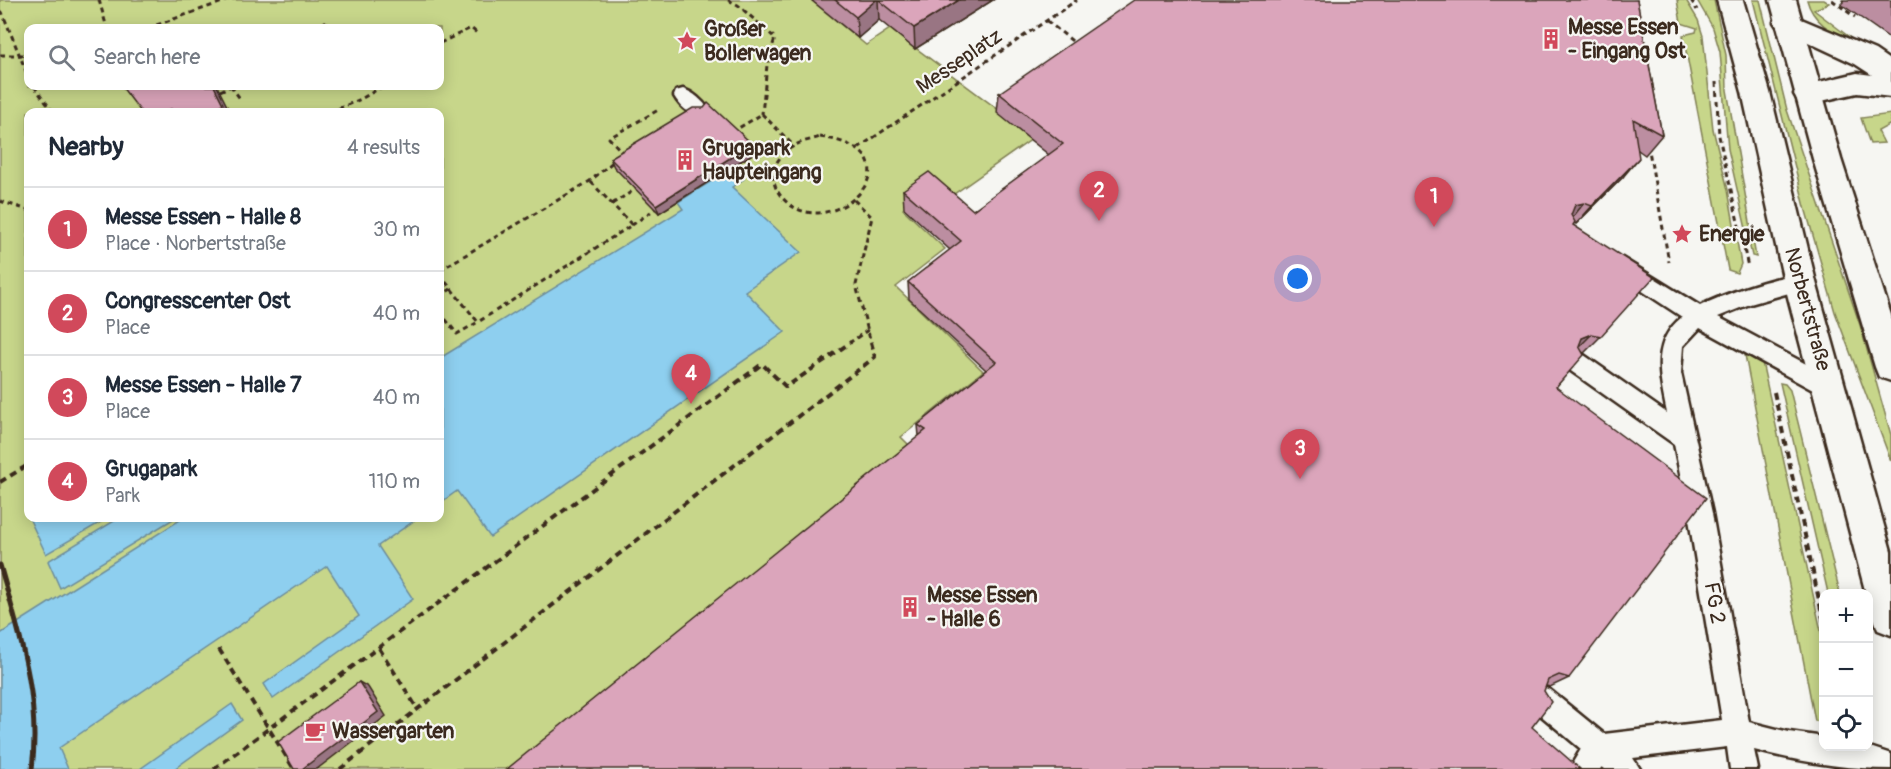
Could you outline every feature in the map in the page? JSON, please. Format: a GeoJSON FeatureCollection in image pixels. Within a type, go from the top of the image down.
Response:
{"type":"FeatureCollection","features":[{"type":"Feature","properties":{"kind":"main road","name":"Norbertstraße"},"geometry":{"type":"LineString","coordinates":[[1730,0],[1756,92],[1800,282],[1891,616]]}},
{"type":"Feature","properties":{"kind":"main road"},"geometry":{"type":"LineString","coordinates":[[1785,11],[1891,74]]}},
{"type":"Feature","properties":{"kind":"main road"},"geometry":{"type":"LineString","coordinates":[[1785,11],[1891,367]]}},
{"type":"Feature","properties":{"kind":"main road"},"geometry":{"type":"LineString","coordinates":[[1808,94],[1857,84],[1891,87]]}},
{"type":"Feature","properties":{"kind":"lane"},"geometry":{"type":"LineString","coordinates":[[683,96],[699,110]]}},
{"type":"Feature","properties":{"kind":"lane"},"geometry":{"type":"LineString","coordinates":[[1607,257],[1701,318],[1830,388]]}},
{"type":"Feature","properties":{"kind":"lane","name":"FG 2"},"geometry":{"type":"LineString","coordinates":[[1743,769],[1700,513],[1670,373],[1670,354],[1675,340],[1701,318],[1722,305],[1800,282]]}},
{"type":"Feature","properties":{"kind":"lane"},"geometry":{"type":"LineString","coordinates":[[1576,362],[1684,438]]}},
{"type":"Feature","properties":{"kind":"lane"},"geometry":{"type":"LineString","coordinates":[[1541,699],[1626,769]]}},
{"type":"Feature","properties":{"kind":"lane"},"geometry":{"type":"LineString","coordinates":[[1583,769],[1599,748],[1737,732],[1789,746],[1851,754],[1891,768]]}},
{"type":"Feature","properties":{"kind":"path"},"geometry":{"type":"LineString","coordinates":[[99,0],[106,24]]}},
{"type":"Feature","properties":{"kind":"path"},"geometry":{"type":"LineString","coordinates":[[159,24],[228,0]]}},
{"type":"Feature","properties":{"kind":"path"},"geometry":{"type":"LineString","coordinates":[[728,0],[738,5],[775,38],[768,64],[762,114]]}},
{"type":"Feature","properties":{"kind":"path","name":"Messeplatz"},"geometry":{"type":"LineString","coordinates":[[858,148],[1074,1]]}},
{"type":"Feature","properties":{"kind":"path"},"geometry":{"type":"LineString","coordinates":[[0,12],[2,12],[24,66]]}},
{"type":"Feature","properties":{"kind":"path"},"geometry":{"type":"LineString","coordinates":[[1047,21],[1081,48]]}},
{"type":"Feature","properties":{"kind":"path"},"geometry":{"type":"LineString","coordinates":[[444,41],[471,28],[478,34]]}},
{"type":"Feature","properties":{"kind":"path"},"geometry":{"type":"LineString","coordinates":[[0,55],[24,55]]}},
{"type":"Feature","properties":{"kind":"path"},"geometry":{"type":"LineString","coordinates":[[37,90],[50,108]]}},
{"type":"Feature","properties":{"kind":"path"},"geometry":{"type":"LineString","coordinates":[[220,92],[224,90]]}},
{"type":"Feature","properties":{"kind":"path"},"geometry":{"type":"LineString","coordinates":[[235,90],[241,100]]}},
{"type":"Feature","properties":{"kind":"path"},"geometry":{"type":"LineString","coordinates":[[340,108],[376,90]]}},
{"type":"Feature","properties":{"kind":"path"},"geometry":{"type":"LineString","coordinates":[[625,154],[609,138],[683,96]]}},
{"type":"Feature","properties":{"kind":"path"},"geometry":{"type":"LineString","coordinates":[[731,132],[762,114]]}},
{"type":"Feature","properties":{"kind":"path"},"geometry":{"type":"LineString","coordinates":[[762,114],[792,144]]}},
{"type":"Feature","properties":{"kind":"path"},"geometry":{"type":"LineString","coordinates":[[750,149],[761,143],[792,144],[819,136],[840,139],[858,148],[866,157],[870,168],[869,180],[864,191],[840,208],[824,212],[793,207],[781,199],[774,188],[771,176],[774,164],[781,153],[792,144]]}},
{"type":"Feature","properties":{"kind":"path"},"geometry":{"type":"LineString","coordinates":[[1647,142],[1670,268]]}},
{"type":"Feature","properties":{"kind":"path"},"geometry":{"type":"LineString","coordinates":[[444,268],[590,181],[605,166],[634,149]]}},
{"type":"Feature","properties":{"kind":"path"},"geometry":{"type":"LineString","coordinates":[[590,181],[632,225]]}},
{"type":"Feature","properties":{"kind":"path"},"geometry":{"type":"LineString","coordinates":[[612,204],[636,189]]}},
{"type":"Feature","properties":{"kind":"path"},"geometry":{"type":"LineString","coordinates":[[340,769],[875,357],[856,285],[872,217],[854,200]]}},
{"type":"Feature","properties":{"kind":"path"},"geometry":{"type":"LineString","coordinates":[[0,201],[24,209]]}},
{"type":"Feature","properties":{"kind":"path"},"geometry":{"type":"LineString","coordinates":[[444,317],[457,334],[655,210]]}},
{"type":"Feature","properties":{"kind":"path"},"geometry":{"type":"LineString","coordinates":[[444,280],[478,322]]}},
{"type":"Feature","properties":{"kind":"path"},"geometry":{"type":"LineString","coordinates":[[444,293],[451,289]]}},
{"type":"Feature","properties":{"kind":"path"},"geometry":{"type":"LineString","coordinates":[[214,769],[762,364],[786,387],[868,330]]}},
{"type":"Feature","properties":{"kind":"path"},"geometry":{"type":"LineString","coordinates":[[0,482],[24,467]]}},
{"type":"Feature","properties":{"kind":"path"},"geometry":{"type":"LineString","coordinates":[[379,648],[417,708]]}},
{"type":"Feature","properties":{"kind":"path"},"geometry":{"type":"LineString","coordinates":[[219,649],[294,769]]}},
{"type":"Feature","properties":{"kind":"green space"},"geometry":{"type":"Polygon","coordinates":[[[0,0],[811,0],[866,45],[890,29],[1035,137],[944,201],[931,189],[903,209],[945,249],[896,287],[983,371],[901,437],[911,447],[510,769],[0,769],[0,0]]]}},
{"type":"Feature","properties":{"kind":"green space"},"geometry":{"type":"Polygon","coordinates":[[[1677,0],[1686,0],[1698,20],[1703,36],[1713,129],[1728,190],[1741,264],[1737,273],[1728,270],[1683,35],[1696,32],[1697,28],[1681,23],[1677,0]]]}},
{"type":"Feature","properties":{"kind":"green space"},"geometry":{"type":"Polygon","coordinates":[[[1697,0],[1714,0],[1726,55],[1727,90],[1756,257],[1752,256],[1728,149],[1720,52],[1713,28],[1697,0]]]}},
{"type":"Feature","properties":{"kind":"green space"},"geometry":{"type":"Polygon","coordinates":[[[1753,0],[1760,0],[1787,110],[1860,325],[1891,435],[1891,461],[1835,312],[1806,211],[1753,0]]]}},
{"type":"Feature","properties":{"kind":"green space"},"geometry":{"type":"Polygon","coordinates":[[[1807,0],[1824,0],[1829,3],[1814,10],[1861,46],[1828,29],[1815,16],[1807,0]]]}},
{"type":"Feature","properties":{"kind":"green space"},"geometry":{"type":"Polygon","coordinates":[[[1891,114],[1891,124],[1878,131],[1884,143],[1870,144],[1861,118],[1891,114]]]}},
{"type":"Feature","properties":{"kind":"green space"},"geometry":{"type":"Polygon","coordinates":[[[1745,355],[1762,362],[1819,622],[1819,722],[1815,721],[1745,355]]]}},
{"type":"Feature","properties":{"kind":"green space"},"geometry":{"type":"Polygon","coordinates":[[[1780,383],[1785,384],[1790,390],[1839,589],[1827,589],[1780,383]]]}},
{"type":"Feature","properties":{"kind":"water"},"geometry":{"type":"Polygon","coordinates":[[[732,168],[744,179],[732,187],[801,252],[745,291],[785,332],[490,537],[457,491],[444,500],[444,356],[683,209],[678,202],[732,168]]]}},
{"type":"Feature","properties":{"kind":"water"},"geometry":{"type":"Polygon","coordinates":[[[31,522],[101,522],[46,554],[31,522]]]}},
{"type":"Feature","properties":{"kind":"water"},"geometry":{"type":"Polygon","coordinates":[[[112,522],[168,522],[60,588],[48,561],[112,522]]]}},
{"type":"Feature","properties":{"kind":"water"},"geometry":{"type":"Polygon","coordinates":[[[177,522],[412,522],[378,546],[413,599],[273,699],[264,684],[359,616],[327,566],[59,748],[68,769],[0,769],[0,634],[177,522]]]}},
{"type":"Feature","properties":{"kind":"water"},"geometry":{"type":"Polygon","coordinates":[[[232,704],[242,720],[174,769],[140,769],[232,704]]]}},
{"type":"Feature","properties":{"kind":"building"},"geometry":{"type":"Polygon","coordinates":[[[835,0],[876,0],[856,17],[835,0]]]}},
{"type":"Feature","properties":{"kind":"building"},"geometry":{"type":"Polygon","coordinates":[[[879,0],[959,0],[914,28],[879,0]]]}},
{"type":"Feature","properties":{"kind":"building"},"geometry":{"type":"Polygon","coordinates":[[[1134,0],[1637,0],[1662,135],[1633,119],[1639,158],[1592,206],[1584,203],[1575,205],[1571,215],[1575,222],[1573,225],[1654,277],[1601,336],[1592,334],[1582,338],[1579,346],[1584,355],[1556,387],[1706,498],[1569,678],[1559,675],[1548,680],[1544,691],[1551,702],[1532,727],[1580,769],[507,769],[926,430],[918,425],[996,362],[908,282],[961,241],[903,190],[929,172],[973,210],[1063,144],[999,93],[1134,0]]]}},
{"type":"Feature","properties":{"kind":"building"},"geometry":{"type":"Polygon","coordinates":[[[124,90],[216,90],[223,104],[215,108],[138,108],[124,90]]]}},
{"type":"Feature","properties":{"kind":"building"},"geometry":{"type":"Polygon","coordinates":[[[708,103],[752,144],[656,205],[610,158],[693,108],[704,108],[708,103]]]}},
{"type":"Feature","properties":{"kind":"building"},"geometry":{"type":"Polygon","coordinates":[[[359,682],[378,712],[302,769],[294,769],[278,742],[359,682]]]}},
{"type":"Feature","properties":{"kind":"railway"},"geometry":{"type":"LineString","coordinates":[[0,565],[21,641],[31,691],[34,743],[32,769]]}},
{"type":"Feature","properties":{"kind":"place","name":"Messe Essen - Eingang Ost"},"geometry":{"type":"Point","coordinates":[1551,39]}},
{"type":"Feature","properties":{"kind":"place","name":"Großer Bollerwagen"},"geometry":{"type":"Point","coordinates":[687,41]}},
{"type":"Feature","properties":{"kind":"place","name":"Grugapark Haupteingang"},"geometry":{"type":"Point","coordinates":[685,160]}},
{"type":"Feature","properties":{"kind":"place","name":"Congresscenter Ost"},"geometry":{"type":"Point","coordinates":[1099,221]}},
{"type":"Feature","properties":{"kind":"place","name":"Messe Essen - Halle 8"},"geometry":{"type":"Point","coordinates":[1434,227]}},
{"type":"Feature","properties":{"kind":"place","name":"Energie"},"geometry":{"type":"Point","coordinates":[1682,234]}},
{"type":"Feature","properties":{"kind":"place","name":"Grugapark"},"geometry":{"type":"Point","coordinates":[691,404]}},
{"type":"Feature","properties":{"kind":"place","name":"Messe Essen - Halle 7"},"geometry":{"type":"Point","coordinates":[1300,479]}},
{"type":"Feature","properties":{"kind":"place","name":"Messe Essen - Halle 6"},"geometry":{"type":"Point","coordinates":[910,607]}},
{"type":"Feature","properties":{"kind":"place","name":"Wassergarten"},"geometry":{"type":"Point","coordinates":[315,731]}}]}
